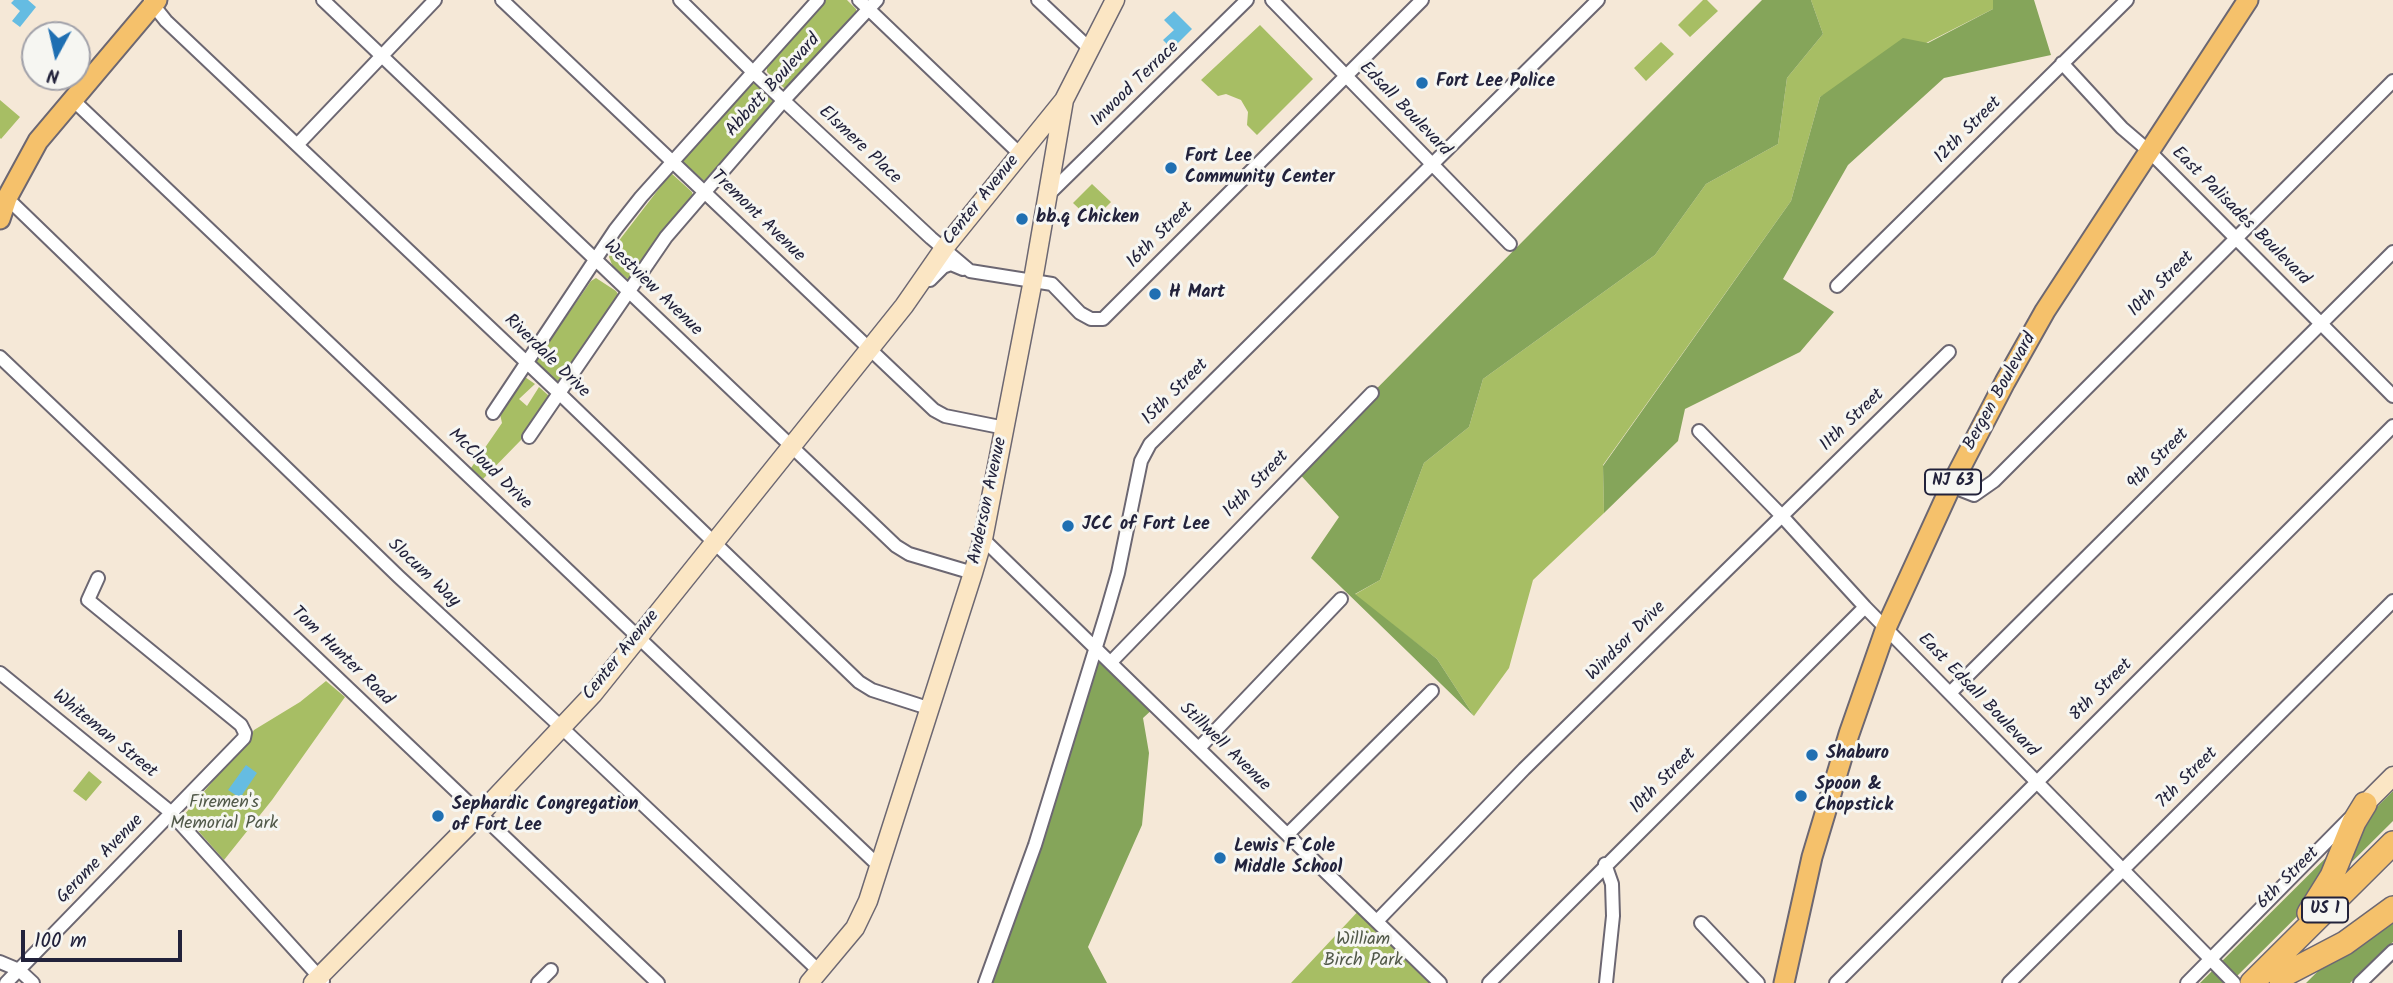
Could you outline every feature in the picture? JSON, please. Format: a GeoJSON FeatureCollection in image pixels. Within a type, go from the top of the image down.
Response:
{"type":"FeatureCollection","features":[{"type":"Feature","properties":{"kind":"highway"},"geometry":{"type":"LineString","coordinates":[[2287,948],[2332,876],[2354,822],[2365,804]]}},
{"type":"Feature","properties":{"kind":"highway","name":"US 1"},"geometry":{"type":"LineString","coordinates":[[2266,980],[2287,948],[2393,843]]}},
{"type":"Feature","properties":{"kind":"highway","name":"US 1"},"geometry":{"type":"LineString","coordinates":[[2266,980],[2393,866]]}},
{"type":"Feature","properties":{"kind":"highway"},"geometry":{"type":"LineString","coordinates":[[2266,980],[2345,943],[2393,908]]}},
{"type":"Feature","properties":{"kind":"main road","name":"Anderson Avenue"},"geometry":{"type":"LineString","coordinates":[[814,977],[855,928],[868,901],[973,573],[983,539],[1033,280],[1064,100],[1115,0]]}},
{"type":"Feature","properties":{"kind":"main road","name":"Bergen Boulevard"},"geometry":{"type":"LineString","coordinates":[[1784,983],[1793,933],[1849,734],[1886,628],[1951,486],[2045,311],[2248,0]]}},
{"type":"Feature","properties":{"kind":"main road"},"geometry":{"type":"LineString","coordinates":[[0,219],[7,198],[38,141],[153,2]]}},
{"type":"Feature","properties":{"kind":"main road","name":"Center Avenue"},"geometry":{"type":"LineString","coordinates":[[319,981],[593,694],[904,306],[945,247],[1064,100]]}},
{"type":"Feature","properties":{"kind":"main road","name":"6th Street"},"geometry":{"type":"LineString","coordinates":[[2365,804],[2393,776]]}},
{"type":"Feature","properties":{"kind":"street","name":"Westview Avenue"},"geometry":{"type":"LineString","coordinates":[[323,0],[896,546],[909,554],[973,573]]}},
{"type":"Feature","properties":{"kind":"street"},"geometry":{"type":"LineString","coordinates":[[297,145],[435,0]]}},
{"type":"Feature","properties":{"kind":"street","name":"Tremont Avenue"},"geometry":{"type":"LineString","coordinates":[[502,0],[934,410],[945,416],[1004,428]]}},
{"type":"Feature","properties":{"kind":"street","name":"Elsmere Place"},"geometry":{"type":"LineString","coordinates":[[680,0],[753,72],[970,271]]}},
{"type":"Feature","properties":{"kind":"street","name":"Abbott Boulevard"},"geometry":{"type":"LineString","coordinates":[[493,413],[640,197],[818,0]]}},
{"type":"Feature","properties":{"kind":"street"},"geometry":{"type":"LineString","coordinates":[[1038,0],[1090,49]]}},
{"type":"Feature","properties":{"kind":"street","name":"Inwood Terrace"},"geometry":{"type":"LineString","coordinates":[[1049,194],[1247,0]]}},
{"type":"Feature","properties":{"kind":"street","name":"Edsall Boulevard"},"geometry":{"type":"LineString","coordinates":[[1272,0],[1510,244]]}},
{"type":"Feature","properties":{"kind":"street","name":"16th Street"},"geometry":{"type":"LineString","coordinates":[[1033,280],[1052,284],[1080,313],[1091,319],[1103,319],[1422,0]]}},
{"type":"Feature","properties":{"kind":"street","name":"15th Street"},"geometry":{"type":"LineString","coordinates":[[985,983],[1035,845],[1096,648],[1118,573],[1141,461],[1150,444],[1598,0]]}},
{"type":"Feature","properties":{"kind":"street","name":"12th Street"},"geometry":{"type":"LineString","coordinates":[[1837,286],[2127,0]]}},
{"type":"Feature","properties":{"kind":"street","name":"Riverdale Drive"},"geometry":{"type":"LineString","coordinates":[[153,2],[166,21],[527,362],[859,682],[872,690],[930,709]]}},
{"type":"Feature","properties":{"kind":"street"},"geometry":{"type":"LineString","coordinates":[[868,3],[1020,154]]}},
{"type":"Feature","properties":{"kind":"street","name":"Abbott Boulevard"},"geometry":{"type":"LineString","coordinates":[[529,438],[666,237],[868,3]]}},
{"type":"Feature","properties":{"kind":"street","name":"East Palisades Boulevard"},"geometry":{"type":"LineString","coordinates":[[2063,63],[2122,128],[2150,152],[2393,396]]}},
{"type":"Feature","properties":{"kind":"street","name":"10th Street"},"geometry":{"type":"LineString","coordinates":[[1951,486],[1974,495],[1994,481],[2393,81]]}},
{"type":"Feature","properties":{"kind":"street","name":"McCloud Drive"},"geometry":{"type":"LineString","coordinates":[[73,100],[880,867]]}},
{"type":"Feature","properties":{"kind":"street","name":"Slocum Way"},"geometry":{"type":"LineString","coordinates":[[7,198],[399,577],[561,726],[814,977]]}},
{"type":"Feature","properties":{"kind":"street","name":"9th Street"},"geometry":{"type":"LineString","coordinates":[[1950,693],[2393,252]]}},
{"type":"Feature","properties":{"kind":"street","name":"Center Avenue"},"geometry":{"type":"LineString","coordinates":[[904,306],[943,267],[951,264],[970,271]]}},
{"type":"Feature","properties":{"kind":"street"},"geometry":{"type":"LineString","coordinates":[[970,271],[1033,280]]}},
{"type":"Feature","properties":{"kind":"street","name":"11th Street"},"geometry":{"type":"LineString","coordinates":[[1781,515],[1949,352]]}},
{"type":"Feature","properties":{"kind":"street","name":"Tom Hunter Road"},"geometry":{"type":"LineString","coordinates":[[0,357],[658,983]]}},
{"type":"Feature","properties":{"kind":"street","name":"14th Street"},"geometry":{"type":"LineString","coordinates":[[1111,662],[1372,393]]}},
{"type":"Feature","properties":{"kind":"street","name":"8th Street"},"geometry":{"type":"LineString","coordinates":[[1836,983],[2393,426]]}},
{"type":"Feature","properties":{"kind":"street","name":"East Edsall Boulevard"},"geometry":{"type":"LineString","coordinates":[[1699,430],[1865,607],[2234,983]]}},
{"type":"Feature","properties":{"kind":"street","name":"Windsor Drive"},"geometry":{"type":"LineString","coordinates":[[1377,920],[1781,515]]}},
{"type":"Feature","properties":{"kind":"street","name":"Stillwell Avenue"},"geometry":{"type":"LineString","coordinates":[[983,539],[1440,983]]}},
{"type":"Feature","properties":{"kind":"street","name":"Gerome Avenue"},"geometry":{"type":"LineString","coordinates":[[6,983],[243,738],[244,729],[88,600],[98,578]]}},
{"type":"Feature","properties":{"kind":"street"},"geometry":{"type":"LineString","coordinates":[[1199,748],[1341,599]]}},
{"type":"Feature","properties":{"kind":"street","name":"7th Street"},"geometry":{"type":"LineString","coordinates":[[2009,983],[2393,601]]}},
{"type":"Feature","properties":{"kind":"street","name":"10th Street"},"geometry":{"type":"LineString","coordinates":[[1489,983],[1605,864],[1865,607]]}},
{"type":"Feature","properties":{"kind":"street","name":"Whiteman Street"},"geometry":{"type":"LineString","coordinates":[[0,673],[171,813],[319,981]]}},
{"type":"Feature","properties":{"kind":"street"},"geometry":{"type":"LineString","coordinates":[[1288,834],[1432,691]]}},
{"type":"Feature","properties":{"kind":"street","name":"6th Street"},"geometry":{"type":"LineString","coordinates":[[2187,983],[2365,804]]}},
{"type":"Feature","properties":{"kind":"street"},"geometry":{"type":"LineString","coordinates":[[1605,864],[1612,884],[1613,916],[1606,983]]}},
{"type":"Feature","properties":{"kind":"street"},"geometry":{"type":"LineString","coordinates":[[1701,923],[1758,983]]}},
{"type":"Feature","properties":{"kind":"street"},"geometry":{"type":"LineString","coordinates":[[2360,983],[2393,951]]}},
{"type":"Feature","properties":{"kind":"street"},"geometry":{"type":"LineString","coordinates":[[0,962],[19,970],[33,983]]}},
{"type":"Feature","properties":{"kind":"street"},"geometry":{"type":"LineString","coordinates":[[538,983],[551,970]]}},
{"type":"Feature","properties":{"kind":"green space"},"geometry":{"type":"Polygon","coordinates":[[[826,0],[847,0],[856,9],[856,15],[789,88],[784,88],[767,72],[767,65],[826,0]]]}},
{"type":"Feature","properties":{"kind":"green space"},"geometry":{"type":"Polygon","coordinates":[[[1703,0],[1707,0],[1718,11],[1690,37],[1678,25],[1703,0]]]}},
{"type":"Feature","properties":{"kind":"green space"},"geometry":{"type":"Polygon","coordinates":[[[1762,0],[1811,0],[1823,34],[1787,78],[1778,144],[1706,184],[1655,255],[1483,379],[1469,427],[1424,463],[1380,580],[1355,594],[1437,659],[1474,716],[1311,558],[1339,517],[1296,470],[1762,0]]]}},
{"type":"Feature","properties":{"kind":"green space"},"geometry":{"type":"Polygon","coordinates":[[[1811,0],[1993,0],[1993,9],[1820,97],[1791,201],[1603,465],[1604,513],[1533,580],[1509,668],[1474,716],[1437,659],[1354,595],[1380,580],[1424,463],[1469,427],[1483,379],[1655,255],[1706,184],[1778,144],[1787,78],[1823,34],[1811,0]]]}},
{"type":"Feature","properties":{"kind":"green space"},"geometry":{"type":"Polygon","coordinates":[[[1993,0],[2034,0],[2051,55],[1944,78],[1848,165],[1783,279],[1834,312],[1800,352],[1685,409],[1678,441],[1604,513],[1603,466],[1791,201],[1820,97],[1903,38],[1928,43],[1993,9],[1993,0]]]}},
{"type":"Feature","properties":{"kind":"green space"},"geometry":{"type":"Polygon","coordinates":[[[1260,25],[1313,79],[1257,135],[1247,125],[1248,112],[1241,100],[1226,94],[1218,96],[1201,80],[1260,25]]]}},
{"type":"Feature","properties":{"kind":"green space"},"geometry":{"type":"Polygon","coordinates":[[[1661,42],[1674,54],[1646,81],[1634,68],[1661,42]]]}},
{"type":"Feature","properties":{"kind":"green space"},"geometry":{"type":"Polygon","coordinates":[[[756,83],[775,102],[704,181],[683,162],[684,157],[750,84],[756,83]]]}},
{"type":"Feature","properties":{"kind":"green space"},"geometry":{"type":"Polygon","coordinates":[[[0,100],[20,117],[1,139],[0,138],[0,100]]]}},
{"type":"Feature","properties":{"kind":"green space"},"geometry":{"type":"Polygon","coordinates":[[[671,173],[693,196],[629,280],[613,267],[609,257],[611,251],[671,173]]]}},
{"type":"Feature","properties":{"kind":"green space"},"geometry":{"type":"Polygon","coordinates":[[[1092,184],[1111,202],[1092,221],[1073,203],[1092,184]]]}},
{"type":"Feature","properties":{"kind":"green space"},"geometry":{"type":"Polygon","coordinates":[[[596,278],[619,296],[560,381],[556,382],[537,364],[537,359],[591,281],[596,278]]]}},
{"type":"Feature","properties":{"kind":"green space"},"geometry":{"type":"Polygon","coordinates":[[[525,377],[535,384],[519,399],[527,406],[539,387],[548,395],[548,399],[521,440],[483,479],[471,468],[502,423],[500,414],[525,377]]]}},
{"type":"Feature","properties":{"kind":"green space"},"geometry":{"type":"Polygon","coordinates":[[[1096,648],[1156,706],[1143,718],[1149,753],[1142,825],[1088,947],[1107,983],[985,983],[1096,648]]]}},
{"type":"Feature","properties":{"kind":"green space","name":"Firemen's Memorial Park"},"geometry":{"type":"Polygon","coordinates":[[[326,681],[345,697],[272,800],[224,860],[184,815],[254,730],[300,702],[326,681]]]}},
{"type":"Feature","properties":{"kind":"green space"},"geometry":{"type":"Polygon","coordinates":[[[89,771],[102,782],[86,801],[73,791],[89,771]]]}},
{"type":"Feature","properties":{"kind":"green space"},"geometry":{"type":"Polygon","coordinates":[[[2393,791],[2393,821],[2230,983],[2200,983],[2393,791]]]}},
{"type":"Feature","properties":{"kind":"green space"},"geometry":{"type":"Polygon","coordinates":[[[2393,897],[2393,942],[2350,983],[2306,983],[2393,897]]]}},
{"type":"Feature","properties":{"kind":"green space","name":"William Birch Park"},"geometry":{"type":"Polygon","coordinates":[[[1363,906],[1440,983],[1291,983],[1363,906]]]}},
{"type":"Feature","properties":{"kind":"water"},"geometry":{"type":"Polygon","coordinates":[[[14,0],[28,0],[36,7],[25,21],[21,21],[20,27],[12,21],[20,11],[11,3],[14,0]]]}},
{"type":"Feature","properties":{"kind":"water"},"geometry":{"type":"Polygon","coordinates":[[[1174,11],[1192,29],[1172,49],[1163,40],[1174,30],[1164,20],[1174,11]]]}},
{"type":"Feature","properties":{"kind":"water"},"geometry":{"type":"Polygon","coordinates":[[[246,765],[257,773],[240,798],[228,790],[246,765]]]}},
{"type":"Feature","properties":{"kind":"place","name":"Fort Lee Police"},"geometry":{"type":"Point","coordinates":[1422,83]}},
{"type":"Feature","properties":{"kind":"place","name":"Fort Lee Community Center"},"geometry":{"type":"Point","coordinates":[1171,168]}},
{"type":"Feature","properties":{"kind":"place","name":"bb.q Chicken"},"geometry":{"type":"Point","coordinates":[1022,219]}},
{"type":"Feature","properties":{"kind":"place","name":"H Mart"},"geometry":{"type":"Point","coordinates":[1155,294]}},
{"type":"Feature","properties":{"kind":"place","name":"JCC of Fort Lee"},"geometry":{"type":"Point","coordinates":[1068,526]}},
{"type":"Feature","properties":{"kind":"place","name":"Shaburo"},"geometry":{"type":"Point","coordinates":[1812,755]}},
{"type":"Feature","properties":{"kind":"place","name":"Spoon & Chopstick"},"geometry":{"type":"Point","coordinates":[1801,796]}},
{"type":"Feature","properties":{"kind":"place","name":"Sephardic Congregation of Fort Lee"},"geometry":{"type":"Point","coordinates":[438,816]}},
{"type":"Feature","properties":{"kind":"place","name":"Lewis F Cole Middle School"},"geometry":{"type":"Point","coordinates":[1220,858]}}]}
